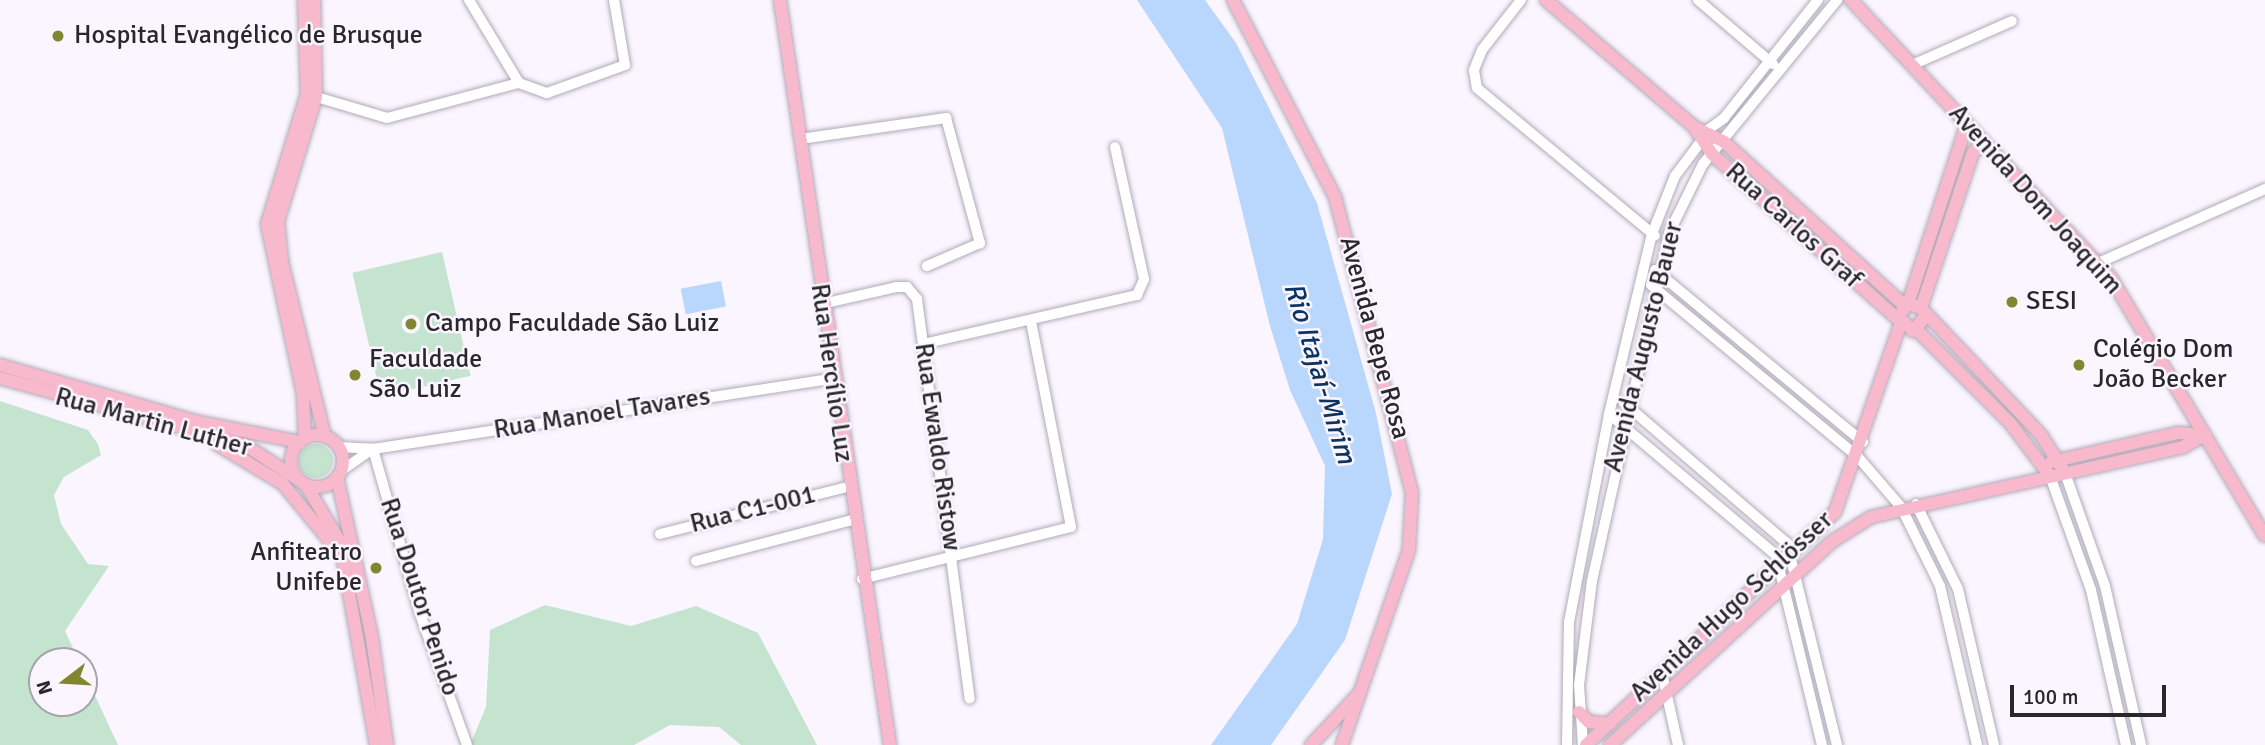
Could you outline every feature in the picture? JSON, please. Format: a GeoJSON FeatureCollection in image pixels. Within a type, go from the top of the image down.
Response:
{"type":"FeatureCollection","features":[{"type":"Feature","properties":{"kind":"main road"},"geometry":{"type":"LineString","coordinates":[[304,0],[314,29]]}},
{"type":"Feature","properties":{"kind":"main road"},"geometry":{"type":"LineString","coordinates":[[314,0],[312,95],[268,209],[269,251],[306,382],[326,437],[338,447],[339,474],[372,638],[387,745]]}},
{"type":"Feature","properties":{"kind":"main road","name":"Rua Hercílio Luz"},"geometry":{"type":"LineString","coordinates":[[779,0],[847,487],[890,745]]}},
{"type":"Feature","properties":{"kind":"main road","name":"Avenida Bepe Rosa"},"geometry":{"type":"LineString","coordinates":[[1233,0],[1335,197],[1409,473],[1409,550],[1342,745]]}},
{"type":"Feature","properties":{"kind":"main road","name":"Rua Carlos Graf"},"geometry":{"type":"LineString","coordinates":[[1546,0],[1700,133],[1712,154],[1899,322]]}},
{"type":"Feature","properties":{"kind":"main road","name":"Avenida Dom Joaquim"},"geometry":{"type":"LineString","coordinates":[[1851,0],[2098,263],[2262,532]]}},
{"type":"Feature","properties":{"kind":"main road","name":"Avenida Hugo Schlösser"},"geometry":{"type":"LineString","coordinates":[[1585,745],[1794,554],[1835,512],[1858,457],[1899,322],[1968,124]]}},
{"type":"Feature","properties":{"kind":"main road","name":"Rua Carlos Graf"},"geometry":{"type":"LineString","coordinates":[[1700,133],[1723,141],[1906,305]]}},
{"type":"Feature","properties":{"kind":"main road"},"geometry":{"type":"LineString","coordinates":[[1917,330],[1973,153],[1983,141]]}},
{"type":"Feature","properties":{"kind":"main road"},"geometry":{"type":"LineString","coordinates":[[1751,189],[1762,177]]}},
{"type":"Feature","properties":{"kind":"main road"},"geometry":{"type":"LineString","coordinates":[[1811,242],[1822,231]]}},
{"type":"Feature","properties":{"kind":"main road"},"geometry":{"type":"LineString","coordinates":[[1906,305],[1923,312],[1993,385],[2058,460],[2065,473]]}},
{"type":"Feature","properties":{"kind":"main road"},"geometry":{"type":"LineString","coordinates":[[1899,322],[1917,330],[1982,395],[2043,464],[2050,476]]}},
{"type":"Feature","properties":{"kind":"main road","name":"Rua Martin Luther"},"geometry":{"type":"LineString","coordinates":[[0,365],[198,422],[302,440]]}},
{"type":"Feature","properties":{"kind":"main road","name":"Rua Martin Luther"},"geometry":{"type":"LineString","coordinates":[[0,378],[259,450],[302,483]]}},
{"type":"Feature","properties":{"kind":"main road"},"geometry":{"type":"LineString","coordinates":[[306,382],[302,440],[291,456],[302,483],[337,531],[376,745]]}},
{"type":"Feature","properties":{"kind":"main road"},"geometry":{"type":"LineString","coordinates":[[1982,395],[1993,385]]}},
{"type":"Feature","properties":{"kind":"main road"},"geometry":{"type":"LineString","coordinates":[[184,431],[266,470],[308,508],[345,564]]}},
{"type":"Feature","properties":{"kind":"main road"},"geometry":{"type":"LineString","coordinates":[[2043,464],[2178,433],[2205,435]]}},
{"type":"Feature","properties":{"kind":"main road","name":"Avenida Hugo Schlösser"},"geometry":{"type":"LineString","coordinates":[[1610,745],[1798,573],[1857,525],[1901,507],[2183,447],[2205,435]]}},
{"type":"Feature","properties":{"kind":"main road"},"geometry":{"type":"LineString","coordinates":[[302,440],[326,437]]}},
{"type":"Feature","properties":{"kind":"main road"},"geometry":{"type":"LineString","coordinates":[[302,483],[323,486],[339,474]]}},
{"type":"Feature","properties":{"kind":"main road","name":"Avenida Bepe Rosa"},"geometry":{"type":"LineString","coordinates":[[1311,745],[1361,692]]}},
{"type":"Feature","properties":{"kind":"main road"},"geometry":{"type":"LineString","coordinates":[[1579,712],[1589,722],[1609,724]]}},
{"type":"Feature","properties":{"kind":"street"},"geometry":{"type":"LineString","coordinates":[[469,0],[519,83]]}},
{"type":"Feature","properties":{"kind":"street"},"geometry":{"type":"LineString","coordinates":[[312,95],[387,118],[519,83],[547,93],[617,72],[627,60],[614,0]]}},
{"type":"Feature","properties":{"kind":"street"},"geometry":{"type":"LineString","coordinates":[[1521,0],[1475,62],[1477,88],[1666,244]]}},
{"type":"Feature","properties":{"kind":"street"},"geometry":{"type":"LineString","coordinates":[[1698,0],[1780,70]]}},
{"type":"Feature","properties":{"kind":"street","name":"Avenida Augusto Bauer"},"geometry":{"type":"LineString","coordinates":[[1567,745],[1569,622],[1584,532],[1651,234],[1675,176],[1700,133],[1724,118],[1818,0]]}},
{"type":"Feature","properties":{"kind":"street","name":"Avenida Augusto Bauer"},"geometry":{"type":"LineString","coordinates":[[1585,745],[1579,712],[1585,624],[1600,535],[1666,244],[1691,181],[1837,0]]}},
{"type":"Feature","properties":{"kind":"street"},"geometry":{"type":"LineString","coordinates":[[1912,65],[2012,21]]}},
{"type":"Feature","properties":{"kind":"street"},"geometry":{"type":"LineString","coordinates":[[800,139],[946,118],[980,243],[927,266]]}},
{"type":"Feature","properties":{"kind":"street"},"geometry":{"type":"LineString","coordinates":[[923,344],[1125,299],[1143,288],[1115,147]]}},
{"type":"Feature","properties":{"kind":"street"},"geometry":{"type":"LineString","coordinates":[[2098,263],[2265,189]]}},
{"type":"Feature","properties":{"kind":"street"},"geometry":{"type":"LineString","coordinates":[[1645,262],[1863,442]]}},
{"type":"Feature","properties":{"kind":"street"},"geometry":{"type":"LineString","coordinates":[[1641,276],[1858,457],[1901,507],[1932,564],[1950,627],[1977,745]]}},
{"type":"Feature","properties":{"kind":"street","name":"Rua Ewaldo Ristow"},"geometry":{"type":"LineString","coordinates":[[821,304],[907,287],[917,299],[970,699]]}},
{"type":"Feature","properties":{"kind":"street"},"geometry":{"type":"LineString","coordinates":[[862,579],[1060,533],[1073,523],[1031,321]]}},
{"type":"Feature","properties":{"kind":"street"},"geometry":{"type":"LineString","coordinates":[[1734,354],[1742,342]]}},
{"type":"Feature","properties":{"kind":"street","name":"Rua Manoel Tavares"},"geometry":{"type":"LineString","coordinates":[[338,447],[373,449],[832,379]]}},
{"type":"Feature","properties":{"kind":"street"},"geometry":{"type":"LineString","coordinates":[[1788,398],[1796,387]]}},
{"type":"Feature","properties":{"kind":"street"},"geometry":{"type":"LineString","coordinates":[[1614,394],[1794,554],[1837,745]]}},
{"type":"Feature","properties":{"kind":"street"},"geometry":{"type":"LineString","coordinates":[[1609,414],[1705,495],[1781,565],[1822,745]]}},
{"type":"Feature","properties":{"kind":"street","name":"Rua Manoel Tavares"},"geometry":{"type":"LineString","coordinates":[[339,474],[373,449]]}},
{"type":"Feature","properties":{"kind":"street","name":"Rua Doutor Penido"},"geometry":{"type":"LineString","coordinates":[[373,449],[419,611],[467,745]]}},
{"type":"Feature","properties":{"kind":"street"},"geometry":{"type":"LineString","coordinates":[[2065,473],[2105,586],[2141,745]]}},
{"type":"Feature","properties":{"kind":"street"},"geometry":{"type":"LineString","coordinates":[[2050,476],[2091,590],[2126,745]]}},
{"type":"Feature","properties":{"kind":"street"},"geometry":{"type":"LineString","coordinates":[[1705,495],[1716,482]]}},
{"type":"Feature","properties":{"kind":"street","name":"Rua C1-001"},"geometry":{"type":"LineString","coordinates":[[660,534],[847,487]]}},
{"type":"Feature","properties":{"kind":"street"},"geometry":{"type":"LineString","coordinates":[[1916,504],[1949,564],[1966,623],[1994,745]]}},
{"type":"Feature","properties":{"kind":"street"},"geometry":{"type":"LineString","coordinates":[[696,561],[852,520]]}},
{"type":"Feature","properties":{"kind":"street"},"geometry":{"type":"LineString","coordinates":[[1584,532],[1600,535]]}},
{"type":"Feature","properties":{"kind":"street"},"geometry":{"type":"LineString","coordinates":[[2262,532],[2265,545]]}},
{"type":"Feature","properties":{"kind":"street"},"geometry":{"type":"LineString","coordinates":[[2091,590],[2105,586]]}},
{"type":"Feature","properties":{"kind":"street"},"geometry":{"type":"LineString","coordinates":[[1569,622],[1585,624]]}},
{"type":"Feature","properties":{"kind":"street"},"geometry":{"type":"LineString","coordinates":[[1950,627],[1966,623]]}},
{"type":"Feature","properties":{"kind":"street"},"geometry":{"type":"LineString","coordinates":[[1662,673],[1678,745]]}},
{"type":"Feature","properties":{"kind":"street"},"geometry":{"type":"LineString","coordinates":[[2116,698],[2130,695]]}},
{"type":"Feature","properties":{"kind":"street"},"geometry":{"type":"LineString","coordinates":[[1815,715],[1829,712]]}},
{"type":"Feature","properties":{"kind":"street"},"geometry":{"type":"LineString","coordinates":[[1972,722],[1988,719]]}},
{"type":"Feature","properties":{"kind":"green space","name":"Campo Faculdade São Luiz"},"geometry":{"type":"Polygon","coordinates":[[[442,252],[471,376],[381,396],[352,273],[442,252]]]}},
{"type":"Feature","properties":{"kind":"green space"},"geometry":{"type":"Polygon","coordinates":[[[0,401],[88,430],[98,444],[101,455],[64,477],[54,495],[61,524],[88,564],[109,566],[65,631],[72,647],[28,647],[28,717],[98,717],[98,702],[118,745],[0,745],[0,401]]]}},
{"type":"Feature","properties":{"kind":"green space"},"geometry":{"type":"Polygon","coordinates":[[[316,444],[328,449],[333,461],[328,473],[316,478],[304,473],[299,461],[304,449],[316,444]]]}},
{"type":"Feature","properties":{"kind":"green space"},"geometry":{"type":"Polygon","coordinates":[[[545,605],[631,626],[696,606],[758,633],[817,745],[741,745],[719,727],[670,725],[634,745],[470,745],[486,707],[490,630],[545,605]]]}},
{"type":"Feature","properties":{"kind":"water","name":"Rio Itajaí-Mirim"},"geometry":{"type":"Polygon","coordinates":[[[1137,0],[1205,0],[1236,43],[1317,203],[1376,413],[1392,494],[1345,640],[1271,745],[1211,745],[1297,624],[1323,539],[1325,466],[1290,390],[1270,326],[1222,128],[1137,0]]]}},
{"type":"Feature","properties":{"kind":"water"},"geometry":{"type":"Polygon","coordinates":[[[721,281],[726,307],[686,314],[681,289],[721,281]]]}},
{"type":"Feature","properties":{"kind":"place","name":"Hospital Evangélico de Brusque"},"geometry":{"type":"Point","coordinates":[58,36]}},
{"type":"Feature","properties":{"kind":"place","name":"SESI"},"geometry":{"type":"Point","coordinates":[2012,302]}},
{"type":"Feature","properties":{"kind":"place","name":"Campo Faculdade São Luiz"},"geometry":{"type":"Point","coordinates":[411,324]}},
{"type":"Feature","properties":{"kind":"place","name":"Colégio Dom João Becker"},"geometry":{"type":"Point","coordinates":[2079,365]}},
{"type":"Feature","properties":{"kind":"place","name":"Faculdade São Luiz"},"geometry":{"type":"Point","coordinates":[355,375]}},
{"type":"Feature","properties":{"kind":"place","name":"Anfiteatro Unifebe"},"geometry":{"type":"Point","coordinates":[376,568]}}]}
